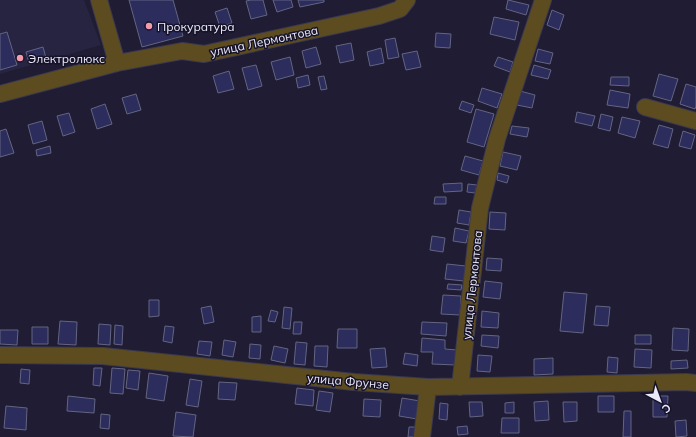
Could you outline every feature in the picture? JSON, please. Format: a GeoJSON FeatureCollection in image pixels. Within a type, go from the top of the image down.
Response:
{"type":"FeatureCollection","features":[{"type":"Feature","properties":{"kind":"street"},"geometry":{"type":"LineString","coordinates":[[99,0],[117,63]]}},
{"type":"Feature","properties":{"kind":"street","name":"улица Лермонтова"},"geometry":{"type":"LineString","coordinates":[[0,94],[117,63],[182,50],[204,54],[379,16],[400,9],[407,0]]}},
{"type":"Feature","properties":{"kind":"street","name":"улица Лермонтова"},"geometry":{"type":"LineString","coordinates":[[460,386],[480,208],[496,139],[543,0]]}},
{"type":"Feature","properties":{"kind":"street"},"geometry":{"type":"LineString","coordinates":[[645,107],[696,122]]}},
{"type":"Feature","properties":{"kind":"street","name":"улица Фрунзе"},"geometry":{"type":"LineString","coordinates":[[0,355],[103,356],[354,382],[428,387],[696,383]]}},
{"type":"Feature","properties":{"kind":"street"},"geometry":{"type":"LineString","coordinates":[[422,437],[428,387]]}},
{"type":"Feature","properties":{"kind":"shaded area"},"geometry":{"type":"Polygon","coordinates":[[[0,0],[84,0],[101,45],[0,74],[0,0]]]}},
{"type":"Feature","properties":{"kind":"building"},"geometry":{"type":"Polygon","coordinates":[[[129,0],[173,0],[183,36],[142,47],[129,0]]]}},
{"type":"Feature","properties":{"kind":"building"},"geometry":{"type":"Polygon","coordinates":[[[263,0],[267,15],[251,19],[246,1],[263,0]]]}},
{"type":"Feature","properties":{"kind":"building"},"geometry":{"type":"Polygon","coordinates":[[[273,0],[291,0],[293,7],[277,12],[273,0]]]}},
{"type":"Feature","properties":{"kind":"building"},"geometry":{"type":"Polygon","coordinates":[[[298,0],[324,0],[324,2],[300,7],[298,0]]]}},
{"type":"Feature","properties":{"kind":"building"},"geometry":{"type":"Polygon","coordinates":[[[508,0],[529,5],[526,15],[506,9],[508,0]]]}},
{"type":"Feature","properties":{"kind":"building"},"geometry":{"type":"Polygon","coordinates":[[[227,8],[232,23],[220,27],[215,12],[227,8]]]}},
{"type":"Feature","properties":{"kind":"building"},"geometry":{"type":"Polygon","coordinates":[[[552,10],[564,15],[559,30],[547,25],[552,10]]]}},
{"type":"Feature","properties":{"kind":"building"},"geometry":{"type":"Polygon","coordinates":[[[494,17],[519,22],[515,40],[490,34],[494,17]]]}},
{"type":"Feature","properties":{"kind":"building"},"geometry":{"type":"Polygon","coordinates":[[[7,32],[17,65],[0,70],[0,34],[7,32]]]}},
{"type":"Feature","properties":{"kind":"building"},"geometry":{"type":"Polygon","coordinates":[[[436,33],[451,34],[450,48],[435,47],[436,33]]]}},
{"type":"Feature","properties":{"kind":"building"},"geometry":{"type":"Polygon","coordinates":[[[395,38],[399,57],[388,59],[385,40],[395,38]]]}},
{"type":"Feature","properties":{"kind":"building"},"geometry":{"type":"Polygon","coordinates":[[[351,43],[354,60],[340,63],[336,46],[351,43]]]}},
{"type":"Feature","properties":{"kind":"building"},"geometry":{"type":"Polygon","coordinates":[[[43,47],[46,58],[29,63],[26,52],[43,47]]]}},
{"type":"Feature","properties":{"kind":"building"},"geometry":{"type":"Polygon","coordinates":[[[316,47],[321,64],[306,68],[302,51],[316,47]]]}},
{"type":"Feature","properties":{"kind":"building"},"geometry":{"type":"Polygon","coordinates":[[[381,48],[384,63],[370,66],[367,52],[381,48]]]}},
{"type":"Feature","properties":{"kind":"building"},"geometry":{"type":"Polygon","coordinates":[[[538,49],[553,53],[550,64],[535,61],[538,49]]]}},
{"type":"Feature","properties":{"kind":"building"},"geometry":{"type":"Polygon","coordinates":[[[417,51],[421,67],[406,70],[402,54],[417,51]]]}},
{"type":"Feature","properties":{"kind":"building"},"geometry":{"type":"Polygon","coordinates":[[[290,57],[294,75],[276,80],[271,62],[290,57]]]}},
{"type":"Feature","properties":{"kind":"building"},"geometry":{"type":"Polygon","coordinates":[[[498,57],[513,62],[510,72],[494,66],[498,57]]]}},
{"type":"Feature","properties":{"kind":"building"},"geometry":{"type":"Polygon","coordinates":[[[256,65],[262,86],[248,90],[242,68],[256,65]]]}},
{"type":"Feature","properties":{"kind":"building"},"geometry":{"type":"Polygon","coordinates":[[[534,65],[551,70],[548,79],[531,75],[534,65]]]}},
{"type":"Feature","properties":{"kind":"building"},"geometry":{"type":"Polygon","coordinates":[[[229,71],[234,89],[218,93],[213,76],[229,71]]]}},
{"type":"Feature","properties":{"kind":"building"},"geometry":{"type":"Polygon","coordinates":[[[659,74],[678,79],[671,101],[653,96],[659,74]]]}},
{"type":"Feature","properties":{"kind":"building"},"geometry":{"type":"Polygon","coordinates":[[[308,75],[310,85],[298,88],[296,78],[308,75]]]}},
{"type":"Feature","properties":{"kind":"building"},"geometry":{"type":"Polygon","coordinates":[[[324,76],[327,89],[321,90],[318,77],[324,76]]]}},
{"type":"Feature","properties":{"kind":"building"},"geometry":{"type":"Polygon","coordinates":[[[611,77],[629,77],[629,86],[610,85],[611,77]]]}},
{"type":"Feature","properties":{"kind":"building"},"geometry":{"type":"Polygon","coordinates":[[[686,84],[696,87],[695,109],[680,104],[686,84]]]}},
{"type":"Feature","properties":{"kind":"building"},"geometry":{"type":"Polygon","coordinates":[[[482,88],[502,94],[497,108],[478,101],[482,88]]]}},
{"type":"Feature","properties":{"kind":"building"},"geometry":{"type":"Polygon","coordinates":[[[610,90],[630,94],[628,108],[607,105],[610,90]]]}},
{"type":"Feature","properties":{"kind":"building"},"geometry":{"type":"Polygon","coordinates":[[[520,91],[535,95],[532,108],[517,105],[520,91]]]}},
{"type":"Feature","properties":{"kind":"building"},"geometry":{"type":"Polygon","coordinates":[[[136,94],[141,110],[127,114],[122,98],[136,94]]]}},
{"type":"Feature","properties":{"kind":"building"},"geometry":{"type":"Polygon","coordinates":[[[462,101],[474,105],[471,113],[459,109],[462,101]]]}},
{"type":"Feature","properties":{"kind":"building"},"geometry":{"type":"Polygon","coordinates":[[[105,104],[112,124],[97,129],[91,109],[105,104]]]}},
{"type":"Feature","properties":{"kind":"building"},"geometry":{"type":"Polygon","coordinates":[[[476,109],[494,114],[484,147],[467,142],[476,109]]]}},
{"type":"Feature","properties":{"kind":"building"},"geometry":{"type":"Polygon","coordinates":[[[577,112],[595,116],[592,126],[575,122],[577,112]]]}},
{"type":"Feature","properties":{"kind":"building"},"geometry":{"type":"Polygon","coordinates":[[[69,113],[75,132],[63,136],[57,116],[69,113]]]}},
{"type":"Feature","properties":{"kind":"building"},"geometry":{"type":"Polygon","coordinates":[[[601,114],[613,117],[610,131],[598,128],[601,114]]]}},
{"type":"Feature","properties":{"kind":"building"},"geometry":{"type":"Polygon","coordinates":[[[622,117],[640,121],[635,138],[618,133],[622,117]]]}},
{"type":"Feature","properties":{"kind":"building"},"geometry":{"type":"Polygon","coordinates":[[[42,121],[47,140],[33,144],[28,125],[42,121]]]}},
{"type":"Feature","properties":{"kind":"building"},"geometry":{"type":"Polygon","coordinates":[[[659,125],[673,129],[668,148],[653,144],[659,125]]]}},
{"type":"Feature","properties":{"kind":"building"},"geometry":{"type":"Polygon","coordinates":[[[512,126],[529,128],[527,137],[510,134],[512,126]]]}},
{"type":"Feature","properties":{"kind":"building"},"geometry":{"type":"Polygon","coordinates":[[[6,129],[14,153],[0,157],[0,131],[6,129]]]}},
{"type":"Feature","properties":{"kind":"building"},"geometry":{"type":"Polygon","coordinates":[[[683,131],[695,135],[691,149],[679,146],[683,131]]]}},
{"type":"Feature","properties":{"kind":"building"},"geometry":{"type":"Polygon","coordinates":[[[50,146],[51,153],[37,156],[36,150],[50,146]]]}},
{"type":"Feature","properties":{"kind":"building"},"geometry":{"type":"Polygon","coordinates":[[[503,152],[521,156],[517,170],[500,166],[503,152]]]}},
{"type":"Feature","properties":{"kind":"building"},"geometry":{"type":"Polygon","coordinates":[[[465,156],[483,161],[479,175],[461,170],[465,156]]]}},
{"type":"Feature","properties":{"kind":"building"},"geometry":{"type":"Polygon","coordinates":[[[498,173],[509,176],[507,183],[497,180],[498,173]]]}},
{"type":"Feature","properties":{"kind":"building"},"geometry":{"type":"Polygon","coordinates":[[[462,183],[462,191],[444,192],[443,184],[462,183]]]}},
{"type":"Feature","properties":{"kind":"building"},"geometry":{"type":"Polygon","coordinates":[[[468,184],[477,185],[475,193],[467,192],[468,184]]]}},
{"type":"Feature","properties":{"kind":"building"},"geometry":{"type":"Polygon","coordinates":[[[435,197],[446,197],[446,204],[434,204],[435,197]]]}},
{"type":"Feature","properties":{"kind":"building"},"geometry":{"type":"Polygon","coordinates":[[[459,210],[471,212],[469,225],[457,223],[459,210]]]}},
{"type":"Feature","properties":{"kind":"building"},"geometry":{"type":"Polygon","coordinates":[[[490,212],[506,213],[505,230],[489,229],[490,212]]]}},
{"type":"Feature","properties":{"kind":"building"},"geometry":{"type":"Polygon","coordinates":[[[455,228],[469,231],[466,243],[453,241],[455,228]]]}},
{"type":"Feature","properties":{"kind":"building"},"geometry":{"type":"Polygon","coordinates":[[[432,236],[445,238],[443,252],[430,250],[432,236]]]}},
{"type":"Feature","properties":{"kind":"building"},"geometry":{"type":"Polygon","coordinates":[[[487,258],[502,259],[501,271],[486,270],[487,258]]]}},
{"type":"Feature","properties":{"kind":"building"},"geometry":{"type":"Polygon","coordinates":[[[447,264],[466,266],[464,281],[445,279],[447,264]]]}},
{"type":"Feature","properties":{"kind":"building"},"geometry":{"type":"Polygon","coordinates":[[[485,281],[502,283],[500,299],[483,297],[485,281]]]}},
{"type":"Feature","properties":{"kind":"building"},"geometry":{"type":"Polygon","coordinates":[[[448,284],[462,285],[461,290],[447,289],[448,284]]]}},
{"type":"Feature","properties":{"kind":"building"},"geometry":{"type":"Polygon","coordinates":[[[564,292],[587,294],[583,333],[560,331],[564,292]]]}},
{"type":"Feature","properties":{"kind":"building"},"geometry":{"type":"Polygon","coordinates":[[[443,295],[461,296],[460,315],[441,314],[443,295]]]}},
{"type":"Feature","properties":{"kind":"building"},"geometry":{"type":"Polygon","coordinates":[[[149,300],[159,300],[159,316],[149,317],[149,300]]]}},
{"type":"Feature","properties":{"kind":"building"},"geometry":{"type":"Polygon","coordinates":[[[211,306],[214,322],[204,324],[201,308],[211,306]]]}},
{"type":"Feature","properties":{"kind":"building"},"geometry":{"type":"Polygon","coordinates":[[[596,306],[610,307],[608,326],[594,325],[596,306]]]}},
{"type":"Feature","properties":{"kind":"building"},"geometry":{"type":"Polygon","coordinates":[[[284,307],[292,308],[290,329],[282,328],[284,307]]]}},
{"type":"Feature","properties":{"kind":"building"},"geometry":{"type":"Polygon","coordinates":[[[271,310],[278,312],[275,322],[268,321],[271,310]]]}},
{"type":"Feature","properties":{"kind":"building"},"geometry":{"type":"Polygon","coordinates":[[[482,311],[499,313],[498,328],[481,327],[482,311]]]}},
{"type":"Feature","properties":{"kind":"building"},"geometry":{"type":"Polygon","coordinates":[[[261,316],[261,332],[252,332],[252,317],[261,316]]]}},
{"type":"Feature","properties":{"kind":"building"},"geometry":{"type":"Polygon","coordinates":[[[60,321],[77,322],[76,345],[58,344],[60,321]]]}},
{"type":"Feature","properties":{"kind":"building"},"geometry":{"type":"Polygon","coordinates":[[[294,322],[302,322],[301,334],[293,334],[294,322]]]}},
{"type":"Feature","properties":{"kind":"building"},"geometry":{"type":"Polygon","coordinates":[[[422,322],[447,323],[446,336],[421,334],[422,322]]]}},
{"type":"Feature","properties":{"kind":"building"},"geometry":{"type":"Polygon","coordinates":[[[99,324],[111,325],[110,345],[98,344],[99,324]]]}},
{"type":"Feature","properties":{"kind":"building"},"geometry":{"type":"Polygon","coordinates":[[[115,325],[123,326],[122,345],[114,344],[115,325]]]}},
{"type":"Feature","properties":{"kind":"building"},"geometry":{"type":"Polygon","coordinates":[[[165,326],[174,327],[172,343],[163,341],[165,326]]]}},
{"type":"Feature","properties":{"kind":"building"},"geometry":{"type":"Polygon","coordinates":[[[32,327],[48,327],[48,344],[32,344],[32,327]]]}},
{"type":"Feature","properties":{"kind":"building"},"geometry":{"type":"Polygon","coordinates":[[[673,328],[689,329],[688,351],[672,350],[673,328]]]}},
{"type":"Feature","properties":{"kind":"building"},"geometry":{"type":"Polygon","coordinates":[[[338,329],[357,329],[357,348],[337,348],[338,329]]]}},
{"type":"Feature","properties":{"kind":"building"},"geometry":{"type":"Polygon","coordinates":[[[0,330],[18,330],[17,345],[0,344],[0,330]]]}},
{"type":"Feature","properties":{"kind":"building"},"geometry":{"type":"Polygon","coordinates":[[[482,335],[499,336],[498,348],[481,346],[482,335]]]}},
{"type":"Feature","properties":{"kind":"building"},"geometry":{"type":"Polygon","coordinates":[[[635,335],[651,335],[651,344],[635,344],[635,335]]]}},
{"type":"Feature","properties":{"kind":"building"},"geometry":{"type":"Polygon","coordinates":[[[422,338],[445,340],[445,349],[457,350],[456,365],[432,364],[433,352],[421,352],[422,338]]]}},
{"type":"Feature","properties":{"kind":"building"},"geometry":{"type":"Polygon","coordinates":[[[224,340],[236,342],[233,357],[222,355],[224,340]]]}},
{"type":"Feature","properties":{"kind":"building"},"geometry":{"type":"Polygon","coordinates":[[[199,341],[212,342],[210,356],[197,354],[199,341]]]}},
{"type":"Feature","properties":{"kind":"building"},"geometry":{"type":"Polygon","coordinates":[[[296,342],[307,343],[305,365],[294,364],[296,342]]]}},
{"type":"Feature","properties":{"kind":"building"},"geometry":{"type":"Polygon","coordinates":[[[250,344],[261,345],[260,359],[249,358],[250,344]]]}},
{"type":"Feature","properties":{"kind":"building"},"geometry":{"type":"Polygon","coordinates":[[[274,346],[288,349],[285,363],[271,360],[274,346]]]}},
{"type":"Feature","properties":{"kind":"building"},"geometry":{"type":"Polygon","coordinates":[[[315,346],[328,346],[327,367],[314,366],[315,346]]]}},
{"type":"Feature","properties":{"kind":"building"},"geometry":{"type":"Polygon","coordinates":[[[385,348],[387,367],[372,368],[370,349],[385,348]]]}},
{"type":"Feature","properties":{"kind":"building"},"geometry":{"type":"Polygon","coordinates":[[[635,349],[652,350],[651,368],[634,367],[635,349]]]}},
{"type":"Feature","properties":{"kind":"building"},"geometry":{"type":"Polygon","coordinates":[[[405,353],[418,355],[417,366],[403,364],[405,353]]]}},
{"type":"Feature","properties":{"kind":"building"},"geometry":{"type":"Polygon","coordinates":[[[478,355],[492,356],[490,372],[477,371],[478,355]]]}},
{"type":"Feature","properties":{"kind":"building"},"geometry":{"type":"Polygon","coordinates":[[[608,357],[618,358],[617,373],[607,372],[608,357]]]}},
{"type":"Feature","properties":{"kind":"building"},"geometry":{"type":"Polygon","coordinates":[[[553,358],[553,374],[534,375],[534,359],[553,358]]]}},
{"type":"Feature","properties":{"kind":"building"},"geometry":{"type":"Polygon","coordinates":[[[687,360],[688,368],[671,369],[671,361],[687,360]]]}},
{"type":"Feature","properties":{"kind":"building"},"geometry":{"type":"Polygon","coordinates":[[[94,368],[102,368],[100,386],[93,385],[94,368]]]}},
{"type":"Feature","properties":{"kind":"building"},"geometry":{"type":"Polygon","coordinates":[[[112,368],[125,369],[123,394],[110,393],[112,368]]]}},
{"type":"Feature","properties":{"kind":"building"},"geometry":{"type":"Polygon","coordinates":[[[21,369],[30,370],[29,384],[20,383],[21,369]]]}},
{"type":"Feature","properties":{"kind":"building"},"geometry":{"type":"Polygon","coordinates":[[[128,370],[140,371],[138,390],[126,388],[128,370]]]}},
{"type":"Feature","properties":{"kind":"building"},"geometry":{"type":"Polygon","coordinates":[[[149,373],[168,376],[164,401],[146,398],[149,373]]]}},
{"type":"Feature","properties":{"kind":"building"},"geometry":{"type":"Polygon","coordinates":[[[190,379],[202,381],[198,407],[186,405],[190,379]]]}},
{"type":"Feature","properties":{"kind":"building"},"geometry":{"type":"Polygon","coordinates":[[[219,382],[237,383],[235,400],[218,399],[219,382]]]}},
{"type":"Feature","properties":{"kind":"building"},"geometry":{"type":"Polygon","coordinates":[[[297,388],[314,390],[313,406],[295,404],[297,388]]]}},
{"type":"Feature","properties":{"kind":"building"},"geometry":{"type":"Polygon","coordinates":[[[319,391],[333,393],[330,412],[316,410],[319,391]]]}},
{"type":"Feature","properties":{"kind":"building"},"geometry":{"type":"Polygon","coordinates":[[[68,396],[95,399],[94,413],[67,411],[68,396]]]}},
{"type":"Feature","properties":{"kind":"building"},"geometry":{"type":"Polygon","coordinates":[[[598,396],[614,396],[614,412],[598,412],[598,396]]]}},
{"type":"Feature","properties":{"kind":"building"},"geometry":{"type":"Polygon","coordinates":[[[653,396],[668,396],[667,417],[653,417],[653,396]]]}},
{"type":"Feature","properties":{"kind":"building"},"geometry":{"type":"Polygon","coordinates":[[[402,398],[420,401],[417,419],[399,416],[402,398]]]}},
{"type":"Feature","properties":{"kind":"building"},"geometry":{"type":"Polygon","coordinates":[[[364,399],[381,400],[380,417],[363,416],[364,399]]]}},
{"type":"Feature","properties":{"kind":"building"},"geometry":{"type":"Polygon","coordinates":[[[548,401],[549,420],[535,421],[534,402],[548,401]]]}},
{"type":"Feature","properties":{"kind":"building"},"geometry":{"type":"Polygon","coordinates":[[[469,402],[482,402],[483,416],[470,417],[469,402]]]}},
{"type":"Feature","properties":{"kind":"building"},"geometry":{"type":"Polygon","coordinates":[[[514,402],[514,413],[505,413],[505,403],[514,402]]]}},
{"type":"Feature","properties":{"kind":"building"},"geometry":{"type":"Polygon","coordinates":[[[563,402],[577,402],[577,421],[564,422],[563,402]]]}},
{"type":"Feature","properties":{"kind":"building"},"geometry":{"type":"Polygon","coordinates":[[[440,403],[448,404],[447,420],[439,419],[440,403]]]}},
{"type":"Feature","properties":{"kind":"building"},"geometry":{"type":"Polygon","coordinates":[[[6,406],[27,408],[26,430],[4,428],[6,406]]]}},
{"type":"Feature","properties":{"kind":"building"},"geometry":{"type":"Polygon","coordinates":[[[624,411],[631,411],[631,437],[623,437],[624,411]]]}},
{"type":"Feature","properties":{"kind":"building"},"geometry":{"type":"Polygon","coordinates":[[[176,412],[196,415],[193,437],[173,436],[176,412]]]}},
{"type":"Feature","properties":{"kind":"building"},"geometry":{"type":"Polygon","coordinates":[[[101,414],[110,415],[109,429],[100,428],[101,414]]]}},
{"type":"Feature","properties":{"kind":"building"},"geometry":{"type":"Polygon","coordinates":[[[502,418],[519,418],[519,433],[501,433],[502,418]]]}},
{"type":"Feature","properties":{"kind":"building"},"geometry":{"type":"Polygon","coordinates":[[[686,420],[687,436],[676,437],[675,421],[686,420]]]}},
{"type":"Feature","properties":{"kind":"building"},"geometry":{"type":"Polygon","coordinates":[[[467,426],[468,434],[458,435],[457,427],[467,426]]]}},
{"type":"Feature","properties":{"kind":"building"},"geometry":{"type":"Polygon","coordinates":[[[409,427],[416,427],[415,437],[408,437],[409,427]]]}},
{"type":"Feature","properties":{"kind":"place","name":"Прокуратура"},"geometry":{"type":"Point","coordinates":[149,26]}},
{"type":"Feature","properties":{"kind":"place","name":"Электролюкс"},"geometry":{"type":"Point","coordinates":[20,58]}}]}
